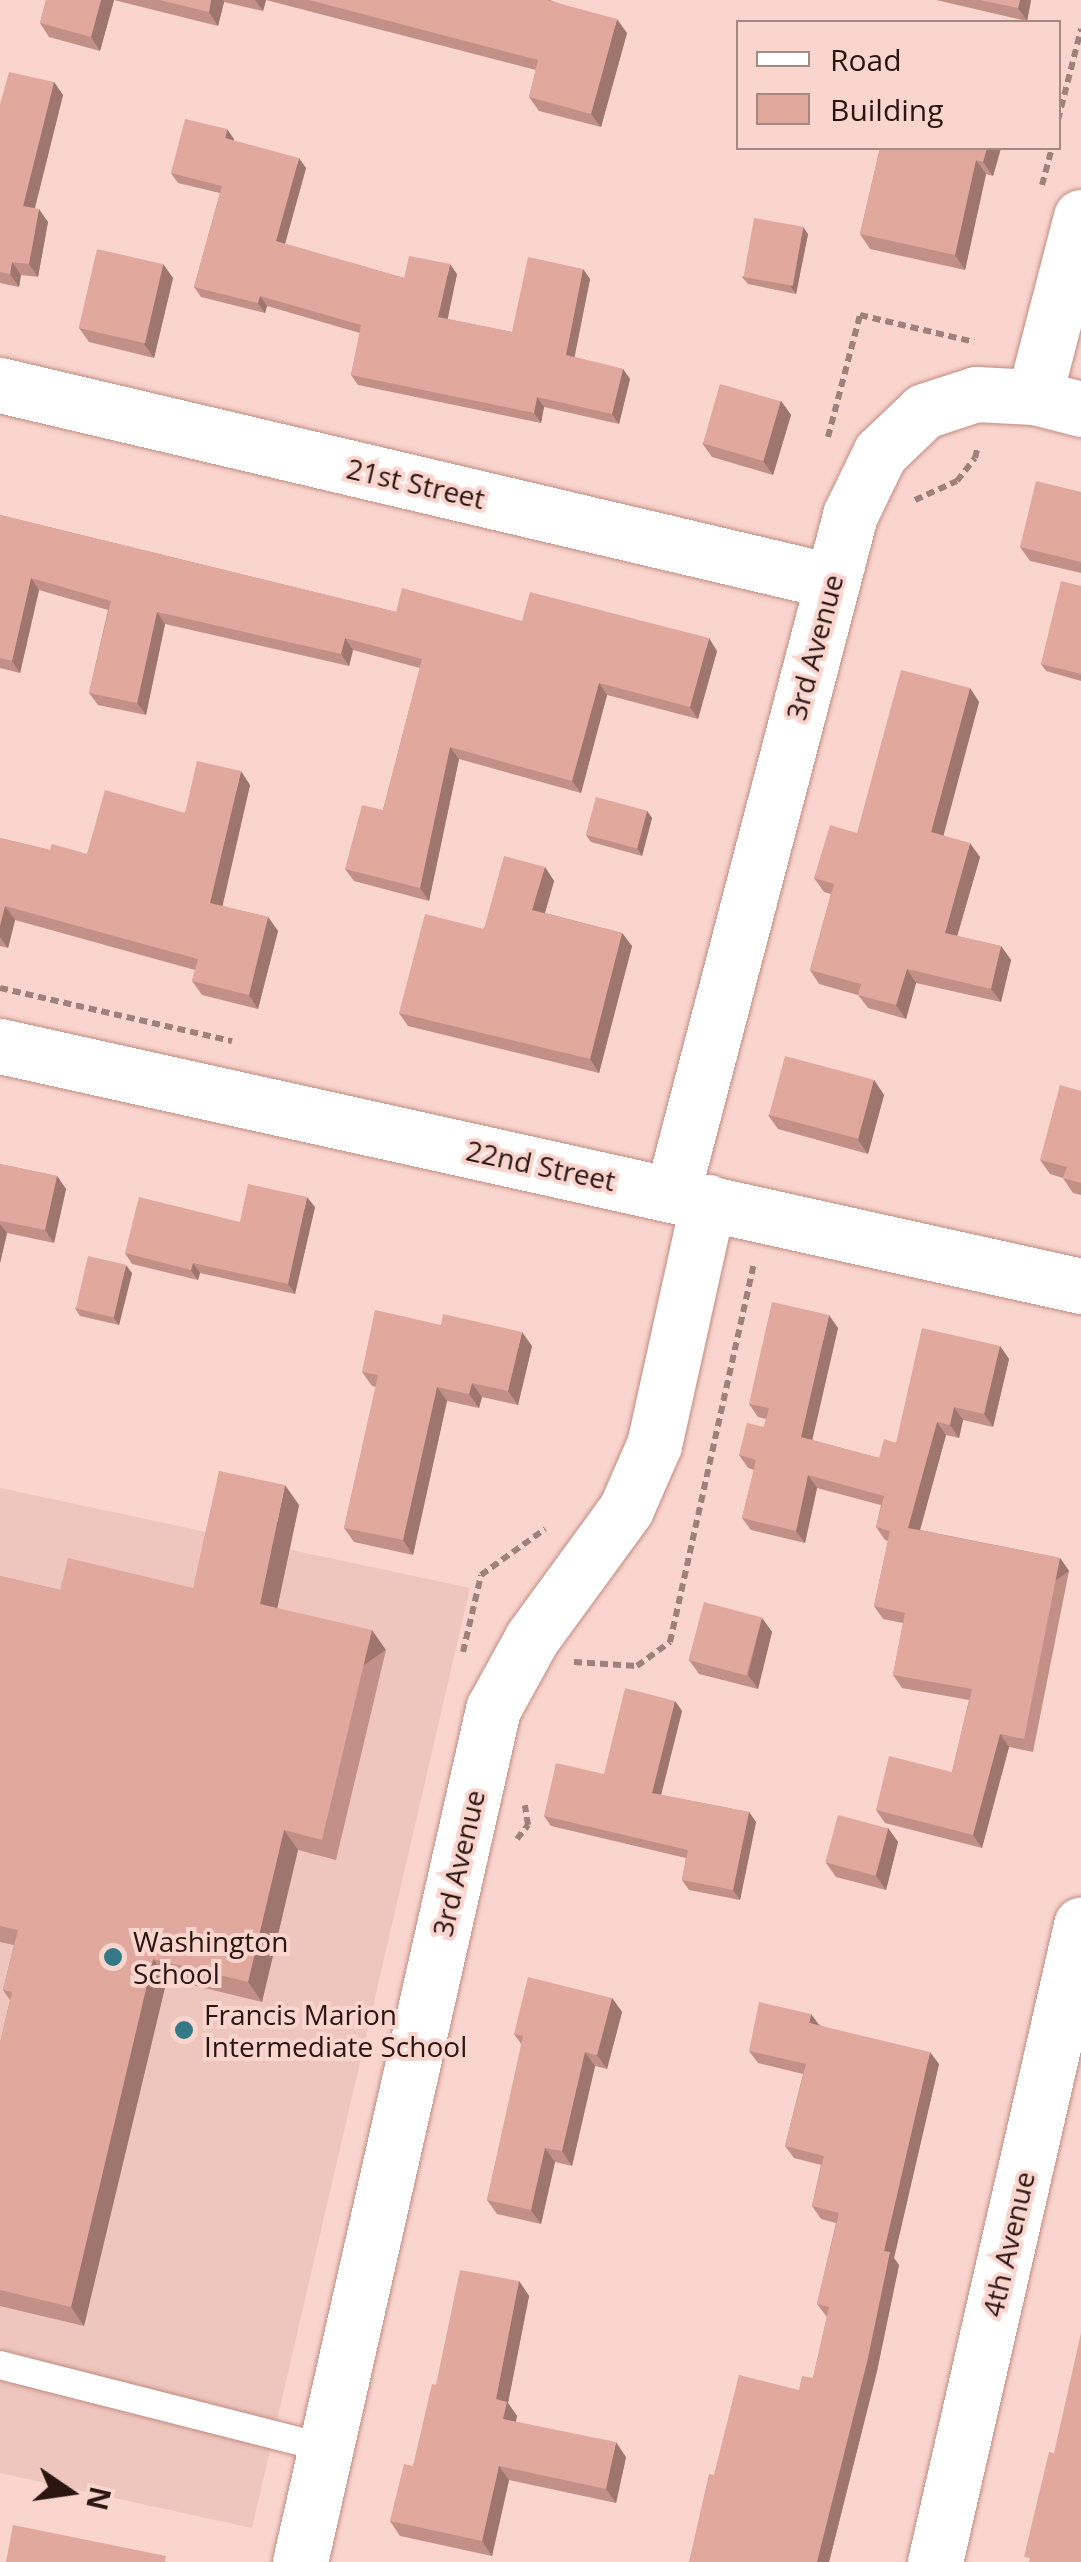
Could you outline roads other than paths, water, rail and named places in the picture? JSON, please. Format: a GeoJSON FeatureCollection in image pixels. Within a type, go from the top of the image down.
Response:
{"type":"FeatureCollection","features":[{"type":"Feature","properties":{"kind":"street","name":"3rd Avenue"},"geometry":{"type":"LineString","coordinates":[[300,2562],[493,1709],[532,1638],[626,1509],[647,1461],[690,1198],[831,581],[850,515],[880,454],[924,411],[976,394],[1058,403],[1081,216]]}},
{"type":"Feature","properties":{"kind":"street","name":"21st Street"},"geometry":{"type":"LineString","coordinates":[[0,385],[831,581]]}},
{"type":"Feature","properties":{"kind":"street","name":"22nd Street"},"geometry":{"type":"LineString","coordinates":[[0,1046],[1081,1286]]}},
{"type":"Feature","properties":{"kind":"street","name":"4th Avenue"},"geometry":{"type":"LineString","coordinates":[[935,2562],[1081,1926]]}},
{"type":"Feature","properties":{"kind":"lane"},"geometry":{"type":"LineString","coordinates":[[0,2365],[326,2448]]}},
{"type":"Feature","properties":{"kind":"place","name":"Washington School"},"geometry":{"type":"Point","coordinates":[113,1957]}},
{"type":"Feature","properties":{"kind":"place","name":"Francis Marion Intermediate School"},"geometry":{"type":"Point","coordinates":[184,2030]}}]}
